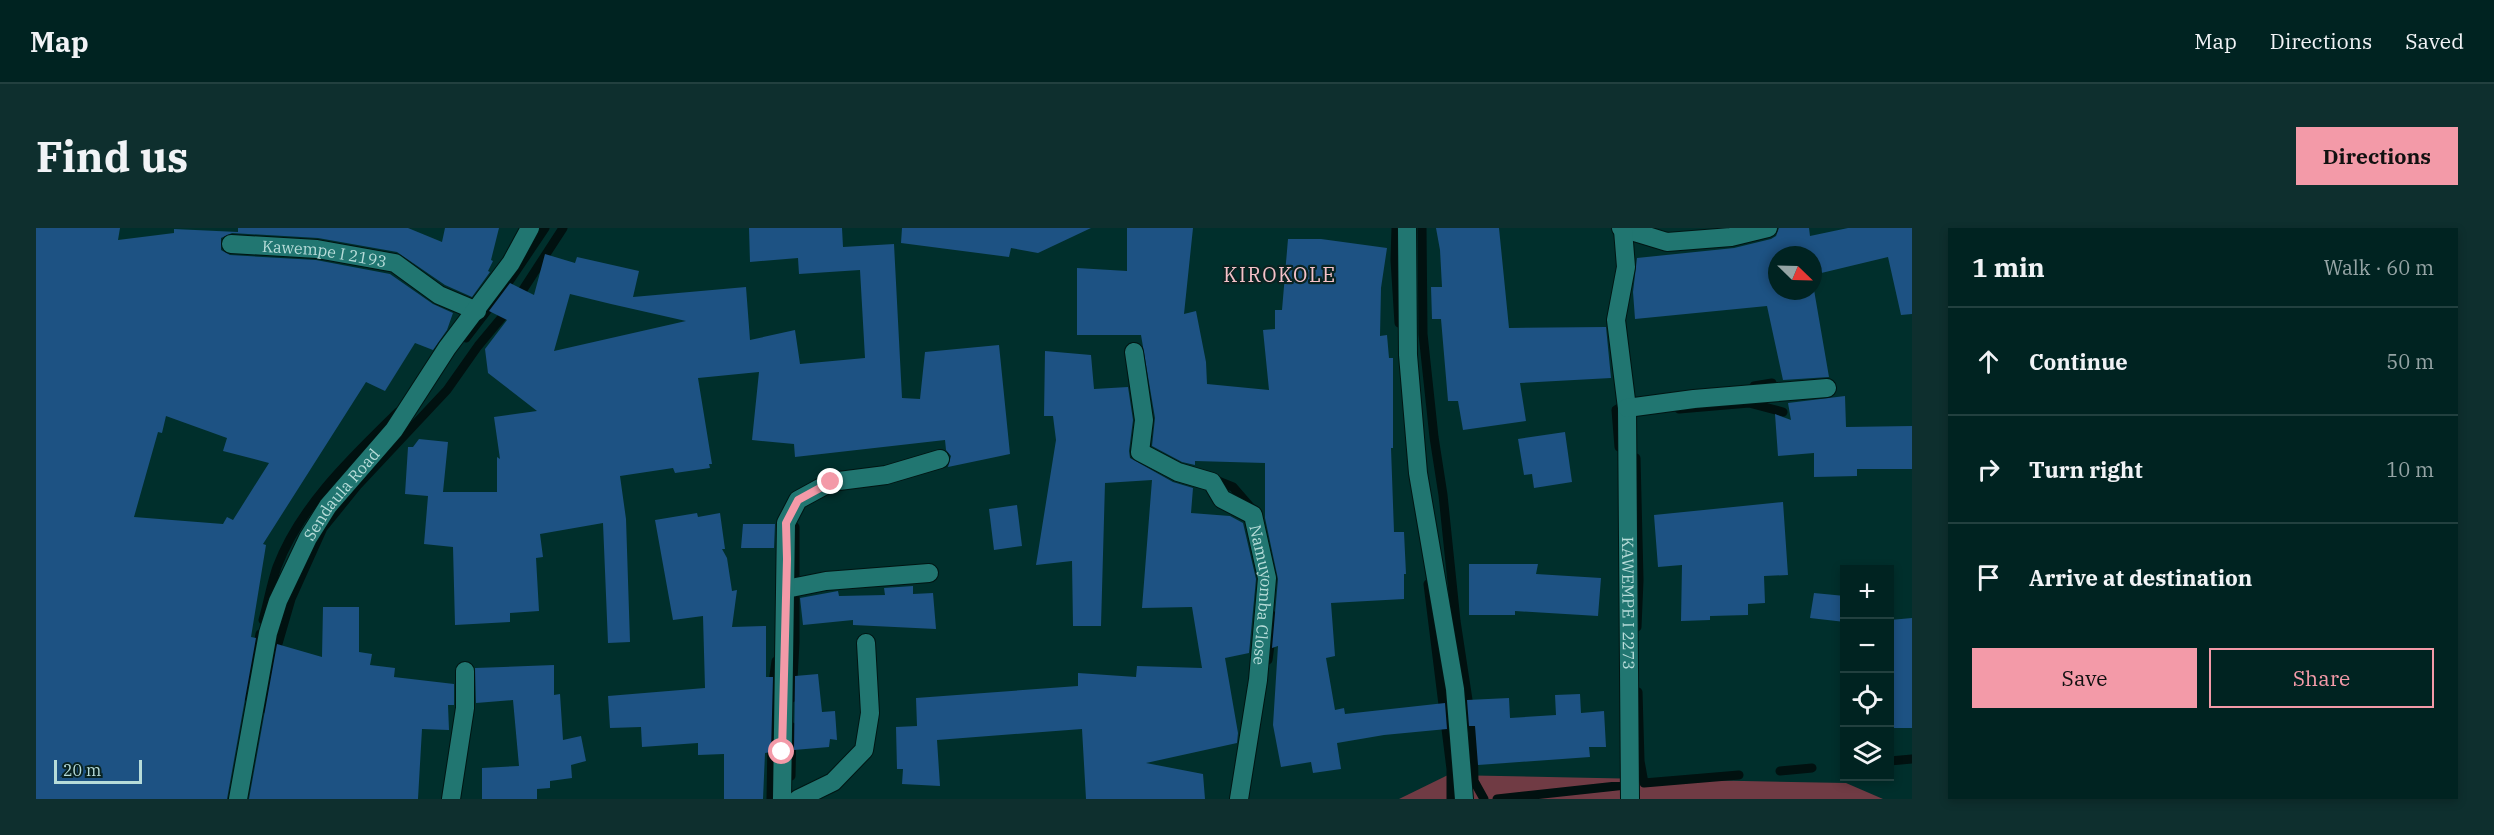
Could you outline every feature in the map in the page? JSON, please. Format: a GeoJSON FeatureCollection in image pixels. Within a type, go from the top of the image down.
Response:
{"type":"FeatureCollection","features":[{"type":"Feature","properties":{"kind":"street","name":"Sendaula Road"},"geometry":{"type":"LineString","coordinates":[[238,799],[268,633],[278,601],[308,537],[328,506],[394,430],[447,348],[511,263],[530,228]]}},
{"type":"Feature","properties":{"kind":"street"},"geometry":{"type":"LineString","coordinates":[[1407,228],[1408,355],[1418,473],[1455,689],[1464,799]]}},
{"type":"Feature","properties":{"kind":"street"},"geometry":{"type":"LineString","coordinates":[[1622,229],[1667,242],[1731,237],[1768,228]]}},
{"type":"Feature","properties":{"kind":"street","name":"KAWEMPE I 2273"},"geometry":{"type":"LineString","coordinates":[[1622,229],[1626,267],[1616,320],[1627,408],[1630,799]]}},
{"type":"Feature","properties":{"kind":"street","name":"Kawempe I 2193"},"geometry":{"type":"LineString","coordinates":[[231,244],[317,249],[362,255],[395,263],[439,295],[477,311]]}},
{"type":"Feature","properties":{"kind":"street","name":"Namuyomba Close"},"geometry":{"type":"LineString","coordinates":[[1134,352],[1144,420],[1140,453],[1178,472],[1212,482],[1222,499],[1253,516],[1267,578],[1258,680],[1239,799]]}},
{"type":"Feature","properties":{"kind":"street"},"geometry":{"type":"LineString","coordinates":[[1627,408],[1694,399],[1827,388]]}},
{"type":"Feature","properties":{"kind":"street"},"geometry":{"type":"LineString","coordinates":[[782,799],[786,523],[798,500],[831,482],[886,475],[940,459]]}},
{"type":"Feature","properties":{"kind":"street"},"geometry":{"type":"LineString","coordinates":[[786,588],[826,581],[929,573]]}},
{"type":"Feature","properties":{"kind":"street"},"geometry":{"type":"LineString","coordinates":[[798,799],[833,782],[864,750],[870,713],[866,644]]}},
{"type":"Feature","properties":{"kind":"street"},"geometry":{"type":"LineString","coordinates":[[451,799],[465,708],[465,671]]}},
{"type":"Feature","properties":{"kind":"shaded area"},"geometry":{"type":"Polygon","coordinates":[[[1448,775],[1846,783],[1883,799],[1399,799],[1448,775]]]}},
{"type":"Feature","properties":{"kind":"building"},"geometry":{"type":"Polygon","coordinates":[[[36,228],[120,228],[118,240],[174,233],[174,229],[238,232],[238,228],[408,228],[442,242],[445,228],[499,228],[491,260],[493,261],[488,271],[490,272],[472,297],[445,285],[397,252],[318,238],[232,233],[221,238],[221,250],[230,255],[316,260],[390,274],[433,304],[453,313],[447,330],[433,350],[415,343],[385,391],[366,382],[263,544],[266,545],[251,637],[256,638],[227,799],[36,799],[36,228]],[[166,416],[162,433],[158,432],[134,517],[223,524],[227,517],[233,520],[269,463],[223,451],[227,438],[166,416]]]}},
{"type":"Feature","properties":{"kind":"building"},"geometry":{"type":"Polygon","coordinates":[[[749,228],[842,228],[843,247],[894,244],[902,398],[920,399],[925,352],[999,345],[1010,454],[948,467],[951,456],[946,450],[945,440],[795,457],[794,444],[752,440],[759,372],[698,378],[712,464],[709,464],[710,468],[675,473],[673,468],[620,476],[626,519],[630,642],[608,643],[603,523],[540,534],[543,557],[536,558],[539,611],[510,613],[510,622],[455,625],[453,547],[424,544],[428,496],[405,494],[408,447],[413,447],[419,439],[448,442],[443,492],[497,492],[497,457],[500,459],[494,417],[537,411],[488,373],[485,349],[507,320],[489,311],[510,283],[534,295],[545,254],[575,263],[577,257],[639,271],[633,297],[746,287],[750,340],[795,330],[800,364],[865,358],[860,270],[799,274],[798,258],[750,262],[749,228]],[[570,294],[554,351],[686,321],[570,294]]]}},
{"type":"Feature","properties":{"kind":"building"},"geometry":{"type":"Polygon","coordinates":[[[902,228],[1091,228],[1038,253],[1011,248],[1009,257],[901,243],[902,228]]]}},
{"type":"Feature","properties":{"kind":"building"},"geometry":{"type":"Polygon","coordinates":[[[1127,228],[1193,228],[1184,314],[1196,311],[1206,362],[1207,384],[1269,390],[1263,330],[1275,329],[1275,310],[1282,310],[1288,239],[1321,239],[1387,248],[1381,288],[1380,336],[1387,335],[1389,358],[1393,358],[1393,448],[1391,448],[1394,532],[1404,532],[1406,574],[1404,574],[1404,599],[1331,603],[1335,656],[1326,658],[1335,710],[1344,708],[1345,714],[1445,703],[1447,729],[1384,735],[1337,743],[1341,769],[1313,773],[1311,762],[1281,767],[1273,725],[1278,646],[1272,648],[1278,579],[1265,518],[1265,463],[1195,461],[1195,465],[1182,462],[1152,446],[1155,418],[1141,335],[1077,335],[1077,268],[1127,271],[1127,228]]]}},
{"type":"Feature","properties":{"kind":"building"},"geometry":{"type":"Polygon","coordinates":[[[1436,228],[1499,228],[1509,328],[1606,327],[1611,378],[1520,383],[1526,421],[1463,430],[1458,401],[1448,401],[1441,319],[1432,319],[1431,287],[1442,287],[1436,228]]]}},
{"type":"Feature","properties":{"kind":"building"},"geometry":{"type":"Polygon","coordinates":[[[1779,228],[1809,228],[1810,236],[1848,228],[1912,228],[1912,314],[1901,315],[1888,257],[1822,273],[1822,246],[1768,246],[1768,300],[1816,300],[1829,377],[1783,380],[1767,306],[1635,319],[1633,292],[1637,258],[1734,248],[1776,236],[1779,228]]]}},
{"type":"Feature","properties":{"kind":"building"},"geometry":{"type":"Polygon","coordinates":[[[1045,351],[1091,355],[1094,389],[1128,387],[1133,420],[1130,458],[1173,482],[1193,488],[1191,513],[1230,516],[1243,523],[1256,579],[1249,653],[1225,658],[1238,733],[1237,743],[1146,763],[1203,774],[1205,799],[1086,799],[1082,729],[937,740],[940,786],[902,784],[903,769],[897,769],[896,727],[917,726],[916,698],[1078,686],[1078,673],[1136,677],[1137,666],[1202,668],[1192,607],[1142,608],[1152,480],[1105,483],[1101,626],[1073,626],[1072,561],[1036,565],[1056,440],[1053,416],[1044,416],[1045,351]]]}},
{"type":"Feature","properties":{"kind":"building"},"geometry":{"type":"Polygon","coordinates":[[[1845,396],[1846,427],[1912,426],[1912,469],[1857,469],[1857,476],[1814,477],[1814,453],[1778,456],[1775,414],[1791,420],[1788,403],[1845,396]]]}},
{"type":"Feature","properties":{"kind":"building"},"geometry":{"type":"Polygon","coordinates":[[[1565,432],[1572,482],[1534,488],[1532,474],[1524,475],[1518,439],[1565,432]]]}},
{"type":"Feature","properties":{"kind":"building"},"geometry":{"type":"Polygon","coordinates":[[[1783,502],[1788,575],[1764,576],[1765,603],[1748,604],[1748,615],[1710,616],[1710,620],[1681,621],[1682,565],[1658,567],[1654,515],[1783,502]]]}},
{"type":"Feature","properties":{"kind":"building"},"geometry":{"type":"Polygon","coordinates":[[[1017,505],[1022,546],[994,550],[989,509],[1017,505]]]}},
{"type":"Feature","properties":{"kind":"building"},"geometry":{"type":"Polygon","coordinates":[[[697,513],[698,517],[720,513],[725,549],[722,549],[727,558],[732,591],[737,590],[732,627],[766,626],[766,677],[773,677],[771,752],[765,753],[763,799],[724,799],[724,754],[698,755],[698,743],[642,747],[641,727],[610,728],[608,696],[705,688],[703,616],[673,620],[655,520],[697,513]]]}},
{"type":"Feature","properties":{"kind":"building"},"geometry":{"type":"Polygon","coordinates":[[[743,524],[775,524],[774,548],[741,548],[743,524]]]}},
{"type":"Feature","properties":{"kind":"building"},"geometry":{"type":"Polygon","coordinates":[[[1469,564],[1538,564],[1536,574],[1601,578],[1598,616],[1515,611],[1515,615],[1469,615],[1469,564]]]}},
{"type":"Feature","properties":{"kind":"building"},"geometry":{"type":"Polygon","coordinates":[[[913,586],[913,594],[933,593],[936,629],[853,625],[853,620],[803,625],[800,598],[838,591],[839,596],[885,595],[884,588],[913,586]]]}},
{"type":"Feature","properties":{"kind":"building"},"geometry":{"type":"Polygon","coordinates":[[[1814,593],[1840,596],[1840,621],[1810,618],[1814,593]]]}},
{"type":"Feature","properties":{"kind":"building"},"geometry":{"type":"Polygon","coordinates":[[[323,607],[359,607],[359,652],[372,654],[370,665],[395,668],[394,677],[454,684],[454,705],[448,705],[449,730],[422,729],[418,799],[249,799],[277,644],[322,657],[323,607]]]}},
{"type":"Feature","properties":{"kind":"building"},"geometry":{"type":"Polygon","coordinates":[[[1912,618],[1912,728],[1894,728],[1894,620],[1912,618]]]}},
{"type":"Feature","properties":{"kind":"building"},"geometry":{"type":"Polygon","coordinates":[[[554,665],[554,695],[560,694],[563,740],[581,736],[586,761],[571,765],[572,778],[550,781],[550,788],[537,789],[537,799],[482,799],[482,768],[519,766],[513,700],[476,703],[475,668],[554,665]]]}},
{"type":"Feature","properties":{"kind":"building"},"geometry":{"type":"Polygon","coordinates":[[[818,674],[822,712],[835,711],[837,740],[830,739],[829,747],[794,750],[795,676],[818,674]]]}},
{"type":"Feature","properties":{"kind":"building"},"geometry":{"type":"Polygon","coordinates":[[[1580,694],[1581,713],[1604,711],[1606,747],[1589,747],[1590,757],[1478,765],[1475,726],[1469,726],[1467,700],[1509,698],[1510,718],[1556,715],[1555,695],[1580,694]]]}},
{"type":"Feature","properties":{"kind":"waterway"},"geometry":{"type":"LineString","coordinates":[[466,338],[506,286],[545,228]]}},
{"type":"Feature","properties":{"kind":"waterway"},"geometry":{"type":"LineString","coordinates":[[517,299],[563,228]]}},
{"type":"Feature","properties":{"kind":"waterway"},"geometry":{"type":"LineString","coordinates":[[1396,228],[1395,260],[1399,323]]}},
{"type":"Feature","properties":{"kind":"waterway"},"geometry":{"type":"LineString","coordinates":[[1422,228],[1423,334],[1434,437],[1443,495],[1456,621],[1473,733],[1474,781],[1484,799]]}},
{"type":"Feature","properties":{"kind":"waterway"},"geometry":{"type":"LineString","coordinates":[[266,709],[275,654],[291,599],[323,528],[357,486],[447,390],[478,346],[508,310]]}},
{"type":"Feature","properties":{"kind":"waterway"},"geometry":{"type":"LineString","coordinates":[[1754,386],[1772,383]]}},
{"type":"Feature","properties":{"kind":"waterway"},"geometry":{"type":"LineString","coordinates":[[1619,447],[1616,410],[1628,403]]}},
{"type":"Feature","properties":{"kind":"waterway"},"geometry":{"type":"LineString","coordinates":[[1679,409],[1749,403],[1783,412]]}},
{"type":"Feature","properties":{"kind":"waterway"},"geometry":{"type":"LineString","coordinates":[[263,620],[277,567],[299,523],[329,484],[398,412]]}},
{"type":"Feature","properties":{"kind":"waterway"},"geometry":{"type":"LineString","coordinates":[[1636,458],[1639,580],[1637,627]]}},
{"type":"Feature","properties":{"kind":"waterway"},"geometry":{"type":"LineString","coordinates":[[1213,479],[1233,487],[1253,510]]}},
{"type":"Feature","properties":{"kind":"waterway"},"geometry":{"type":"LineString","coordinates":[[792,698],[795,642],[795,527]]}},
{"type":"Feature","properties":{"kind":"waterway"},"geometry":{"type":"LineString","coordinates":[[1428,584],[1451,769],[1451,799]]}},
{"type":"Feature","properties":{"kind":"waterway"},"geometry":{"type":"LineString","coordinates":[[1268,660],[1272,631],[1271,614]]}},
{"type":"Feature","properties":{"kind":"waterway"},"geometry":{"type":"LineString","coordinates":[[248,697],[260,634]]}},
{"type":"Feature","properties":{"kind":"waterway"},"geometry":{"type":"LineString","coordinates":[[771,799],[773,683],[776,661]]}},
{"type":"Feature","properties":{"kind":"waterway"},"geometry":{"type":"LineString","coordinates":[[1638,692],[1640,761],[1644,783],[1739,775]]}},
{"type":"Feature","properties":{"kind":"waterway"},"geometry":{"type":"LineString","coordinates":[[791,776],[792,727]]}},
{"type":"Feature","properties":{"kind":"waterway"},"geometry":{"type":"LineString","coordinates":[[1894,761],[1912,759]]}},
{"type":"Feature","properties":{"kind":"waterway"},"geometry":{"type":"LineString","coordinates":[[1780,771],[1812,768]]}},
{"type":"Feature","properties":{"kind":"waterway"},"geometry":{"type":"LineString","coordinates":[[1497,799],[1626,785],[1625,779]]}},
{"type":"Feature","properties":{"kind":"district","name":"KIROKOLE"},"geometry":{"type":"Point","coordinates":[1280,274]}},
{"type":"Feature","properties":{"kind":"route"},"geometry":{"type":"LineString","coordinates":[[782,752],[786,523],[798,500],[831,482]]}}]}
